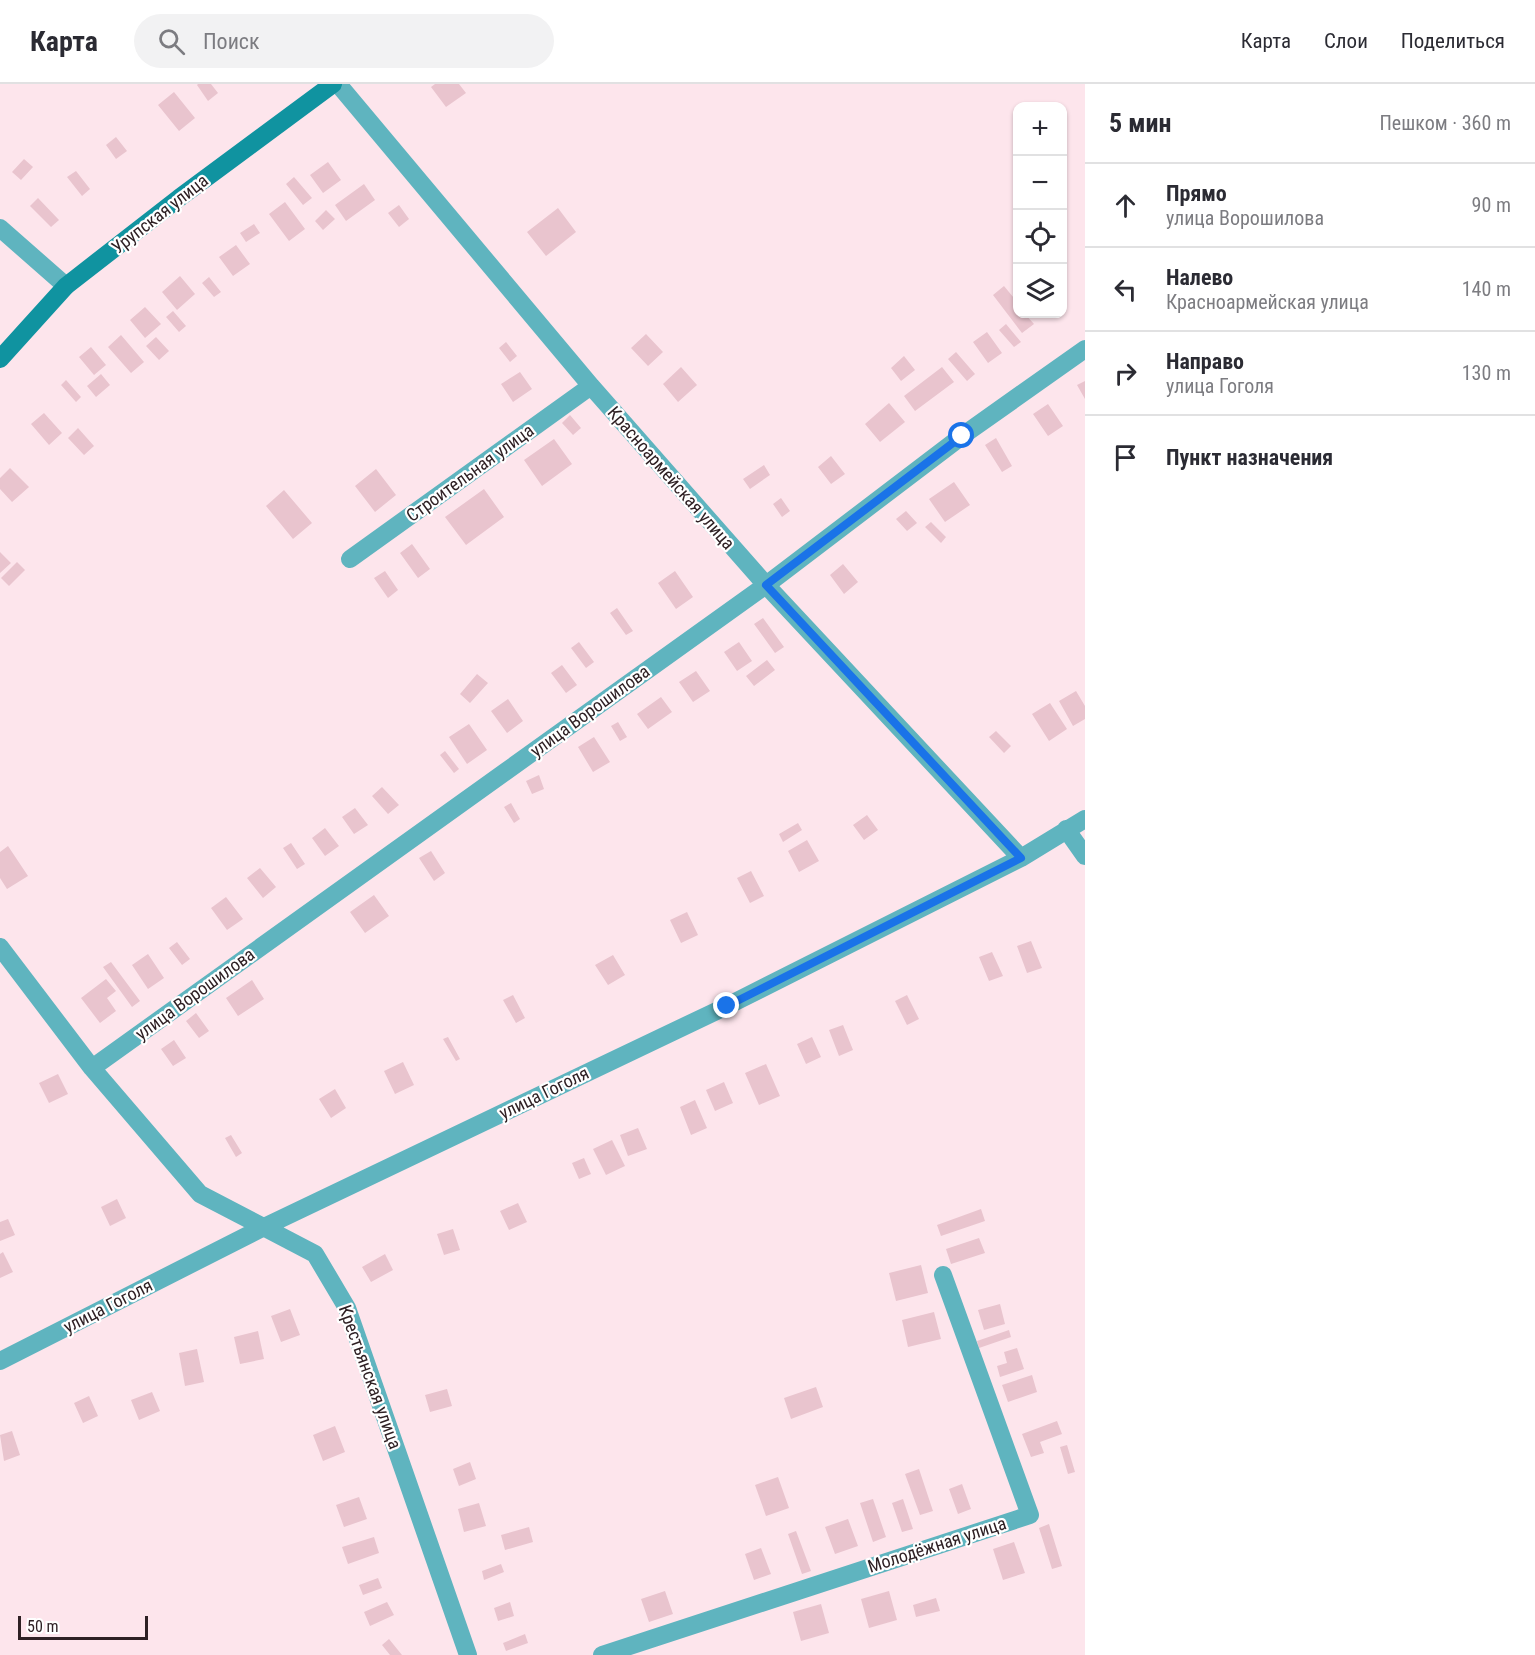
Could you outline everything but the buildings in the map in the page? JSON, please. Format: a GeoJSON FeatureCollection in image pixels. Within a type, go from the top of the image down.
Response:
{"type":"FeatureCollection","features":[{"type":"Feature","properties":{"kind":"street","name":"Урупская улица"},"geometry":{"type":"LineString","coordinates":[[0,359],[66,286],[179,198],[333,84]]}},
{"type":"Feature","properties":{"kind":"street","name":"Красноармейская улица"},"geometry":{"type":"LineString","coordinates":[[338,84],[591,386],[766,585],[1021,858]]}},
{"type":"Feature","properties":{"kind":"street"},"geometry":{"type":"LineString","coordinates":[[0,228],[66,286]]}},
{"type":"Feature","properties":{"kind":"street","name":"улица Ворошилова"},"geometry":{"type":"LineString","coordinates":[[92,1068],[766,585],[962,436],[1085,349]]}},
{"type":"Feature","properties":{"kind":"street","name":"Строительная улица"},"geometry":{"type":"LineString","coordinates":[[350,559],[591,386]]}},
{"type":"Feature","properties":{"kind":"street","name":"улица Гоголя"},"geometry":{"type":"LineString","coordinates":[[0,1361],[266,1226],[727,1006],[1021,858],[1085,819]]}},
{"type":"Feature","properties":{"kind":"street"},"geometry":{"type":"LineString","coordinates":[[1066,829],[1085,856]]}},
{"type":"Feature","properties":{"kind":"street","name":"Крестьянская улица"},"geometry":{"type":"LineString","coordinates":[[0,947],[92,1068],[200,1194],[266,1226],[315,1254],[347,1308],[468,1655]]}},
{"type":"Feature","properties":{"kind":"street","name":"Молодёжная улица"},"geometry":{"type":"LineString","coordinates":[[602,1655],[1029,1515],[943,1275]]}},
{"type":"Feature","properties":{"kind":"route"},"geometry":{"type":"LineString","coordinates":[[727,1006],[1021,858],[766,585],[962,436]]}}]}
